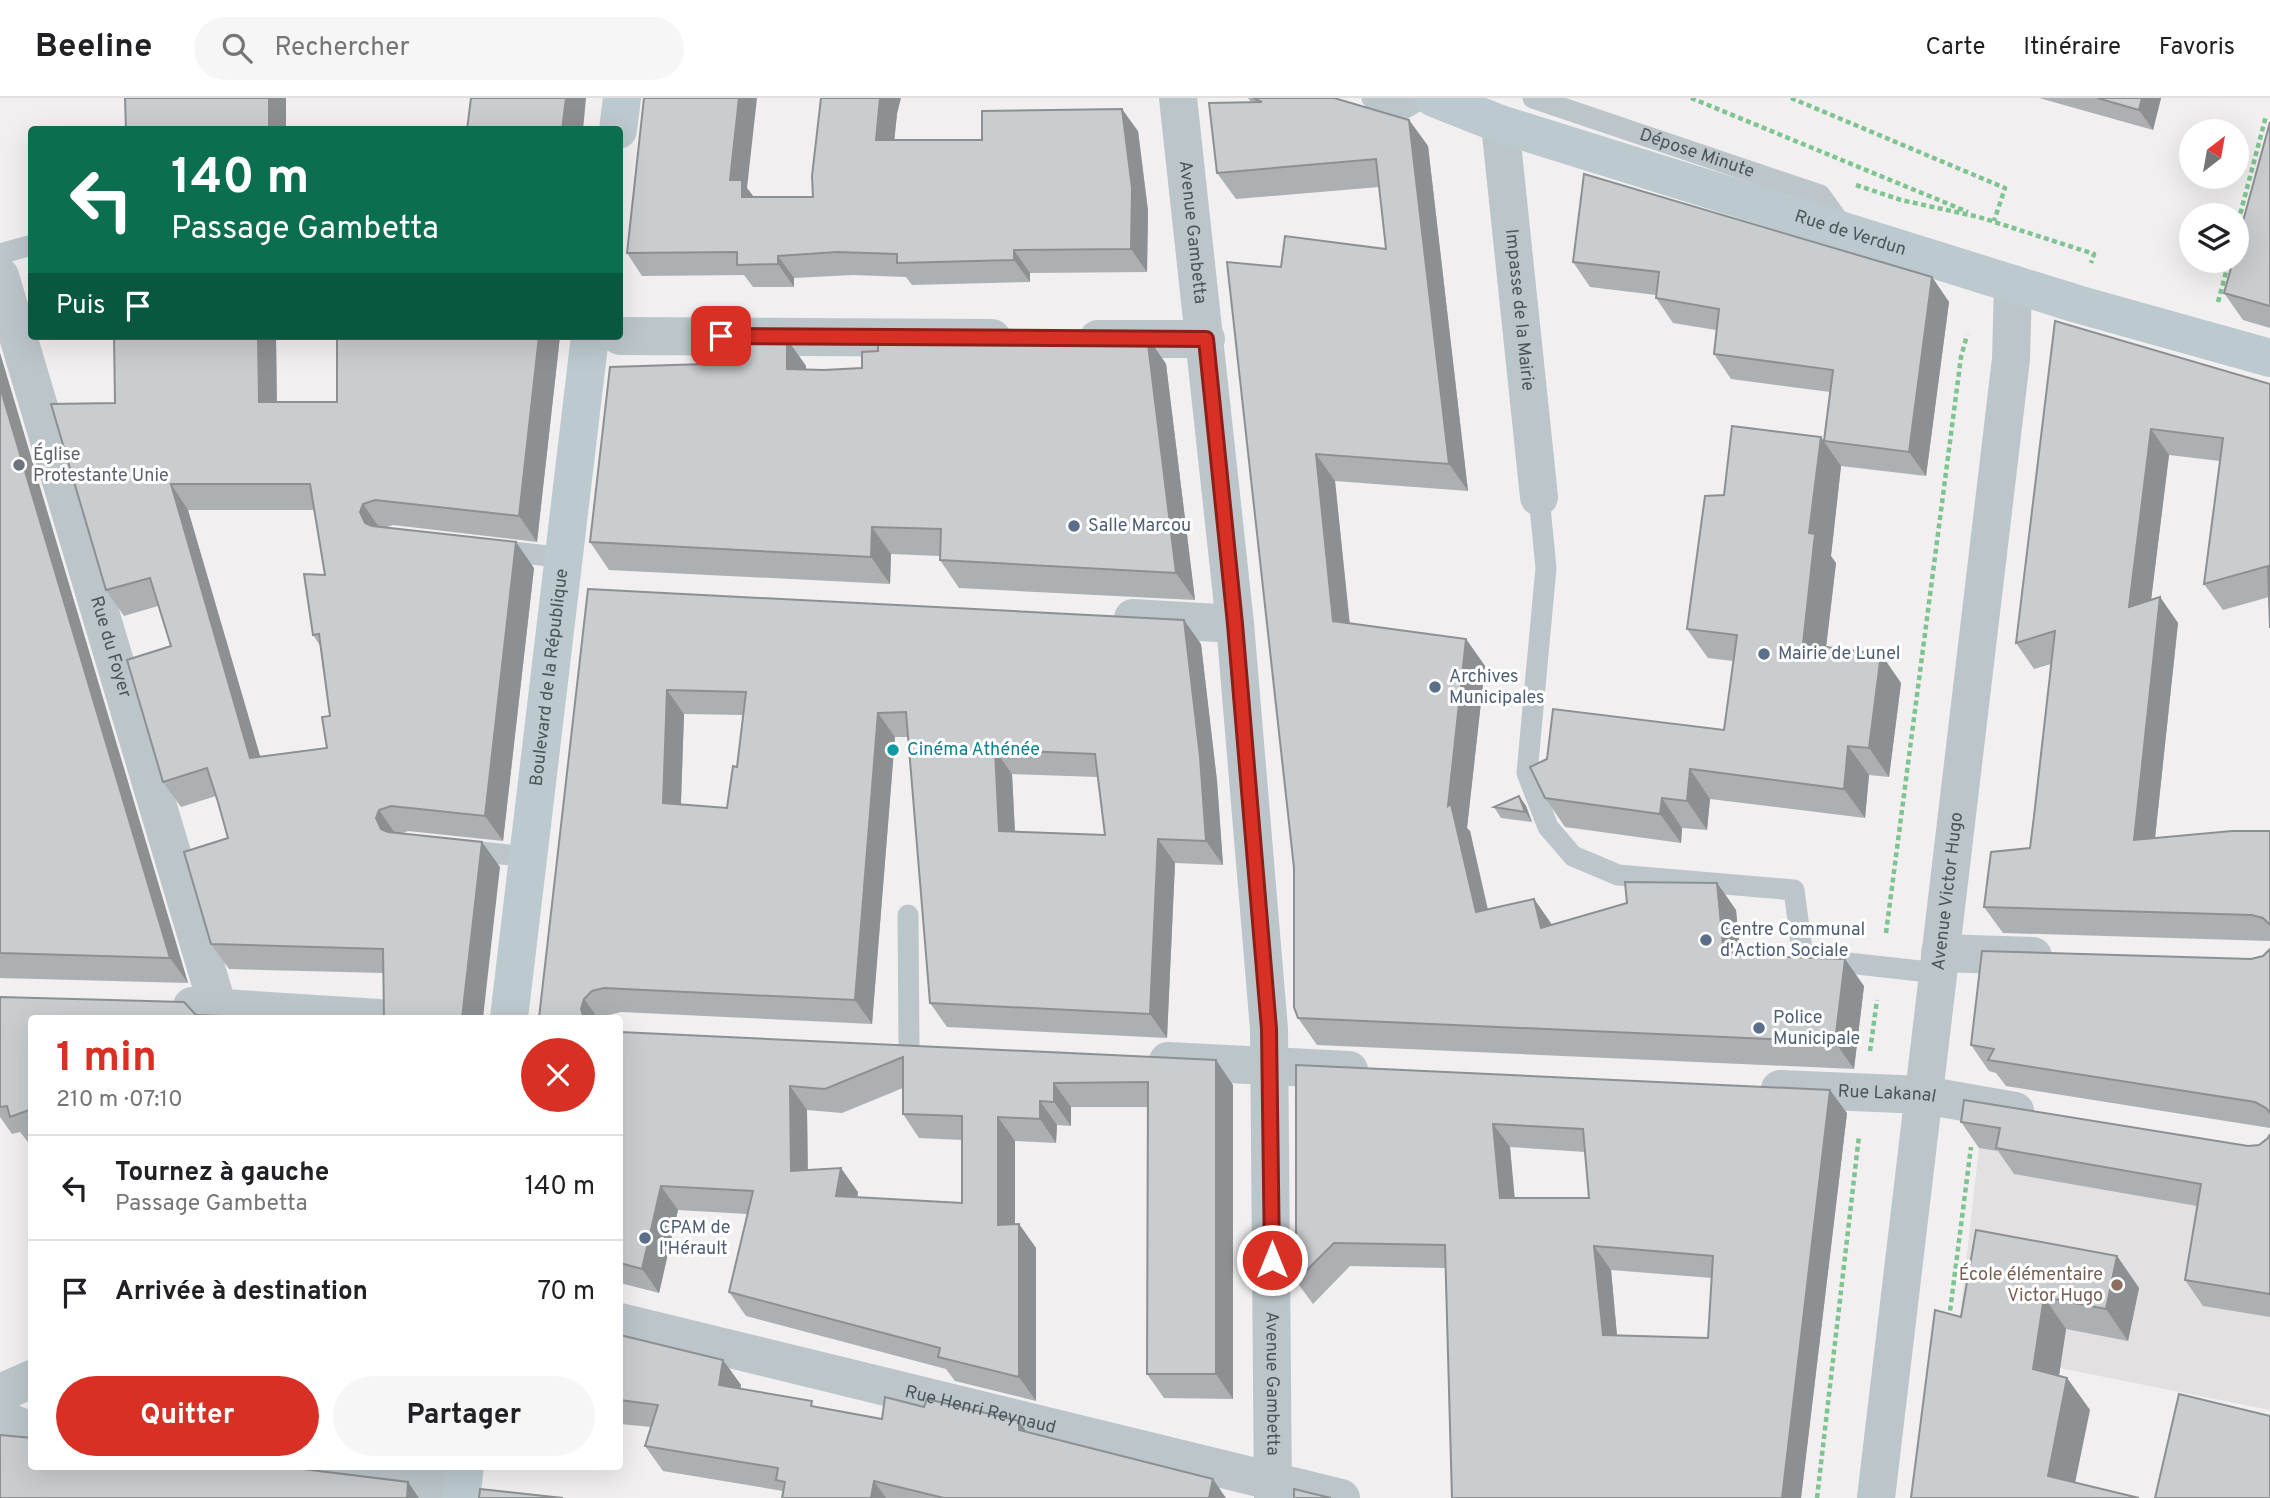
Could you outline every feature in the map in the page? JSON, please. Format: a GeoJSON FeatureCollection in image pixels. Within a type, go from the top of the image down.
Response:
{"type":"FeatureCollection","features":[{"type":"Feature","properties":{"kind":"main road"},"geometry":{"type":"LineString","coordinates":[[618,126],[622,98]]}},
{"type":"Feature","properties":{"kind":"main road","name":"Rue de Verdun"},"geometry":{"type":"LineString","coordinates":[[1434,98],[1500,124],[2013,284],[2270,358]]}},
{"type":"Feature","properties":{"kind":"main road","name":"Boulevard de la République"},"geometry":{"type":"LineString","coordinates":[[509,1015],[529,857],[573,579],[590,340]]}},
{"type":"Feature","properties":{"kind":"street","name":"Avenue Gambetta"},"geometry":{"type":"LineString","coordinates":[[1178,98],[1235,624],[1270,1066],[1273,1490]]}},
{"type":"Feature","properties":{"kind":"street","name":"Impasse de la Mairie"},"geometry":{"type":"LineString","coordinates":[[1500,124],[1539,497]]}},
{"type":"Feature","properties":{"kind":"street","name":"Rue du Foyer"},"geometry":{"type":"LineString","coordinates":[[0,276],[219,1012]]}},
{"type":"Feature","properties":{"kind":"street","name":"Avenue Victor Hugo"},"geometry":{"type":"LineString","coordinates":[[1876,1498],[2011,359],[2013,284]]}},
{"type":"Feature","properties":{"kind":"street"},"geometry":{"type":"LineString","coordinates":[[623,335],[1025,338]]}},
{"type":"Feature","properties":{"kind":"street"},"geometry":{"type":"LineString","coordinates":[[1067,338],[1206,339]]}},
{"type":"Feature","properties":{"kind":"street"},"geometry":{"type":"LineString","coordinates":[[1098,617],[1235,624]]}},
{"type":"Feature","properties":{"kind":"street"},"geometry":{"type":"LineString","coordinates":[[1939,963],[2062,957]]}},
{"type":"Feature","properties":{"kind":"street"},"geometry":{"type":"LineString","coordinates":[[163,1005],[219,1012],[299,1015]]}},
{"type":"Feature","properties":{"kind":"street"},"geometry":{"type":"LineString","coordinates":[[867,1046],[949,1050]]}},
{"type":"Feature","properties":{"kind":"street"},"geometry":{"type":"LineString","coordinates":[[1139,1060],[1378,1071]]}},
{"type":"Feature","properties":{"kind":"street","name":"Rue Lakanal"},"geometry":{"type":"LineString","coordinates":[[1749,1088],[1924,1095],[2043,1115]]}},
{"type":"Feature","properties":{"kind":"street","name":"Rue Henri Reynaud"},"geometry":{"type":"LineString","coordinates":[[623,1323],[1273,1490],[1341,1498]]}},
{"type":"Feature","properties":{"kind":"street"},"geometry":{"type":"LineString","coordinates":[[0,1393],[28,1381]]}},
{"type":"Feature","properties":{"kind":"street"},"geometry":{"type":"LineString","coordinates":[[0,1418],[28,1430]]}},
{"type":"Feature","properties":{"kind":"street"},"geometry":{"type":"LineString","coordinates":[[306,1470],[463,1485]]}},
{"type":"Feature","properties":{"kind":"lane"},"geometry":{"type":"LineString","coordinates":[[1373,98],[1402,110],[1423,98]]}},
{"type":"Feature","properties":{"kind":"lane","name":"Dépose Minute"},"geometry":{"type":"LineString","coordinates":[[1533,98],[1820,195],[1847,232]]}},
{"type":"Feature","properties":{"kind":"lane"},"geometry":{"type":"LineString","coordinates":[[0,254],[28,246]]}},
{"type":"Feature","properties":{"kind":"lane"},"geometry":{"type":"LineString","coordinates":[[1539,497],[1546,568],[1527,773],[1548,827],[1573,856],[1618,874],[1794,890],[1803,958],[1881,967],[1939,963]]}},
{"type":"Feature","properties":{"kind":"lane"},"geometry":{"type":"LineString","coordinates":[[471,547],[573,579]]}},
{"type":"Feature","properties":{"kind":"lane"},"geometry":{"type":"LineString","coordinates":[[445,848],[529,857]]}},
{"type":"Feature","properties":{"kind":"lane"},"geometry":{"type":"LineString","coordinates":[[908,915],[909,1048]]}},
{"type":"Feature","properties":{"kind":"path"},"geometry":{"type":"LineString","coordinates":[[1691,98],[1979,217],[2094,254],[2090,267]]}},
{"type":"Feature","properties":{"kind":"path"},"geometry":{"type":"LineString","coordinates":[[1791,98],[1923,156],[2005,188],[1994,221]]}},
{"type":"Feature","properties":{"kind":"path"},"geometry":{"type":"LineString","coordinates":[[2243,203],[2266,116]]}},
{"type":"Feature","properties":{"kind":"path"},"geometry":{"type":"LineString","coordinates":[[1979,217],[1979,230]]}},
{"type":"Feature","properties":{"kind":"path"},"geometry":{"type":"LineString","coordinates":[[1869,1054],[1961,357],[1968,331]]}},
{"type":"Feature","properties":{"kind":"path"},"geometry":{"type":"LineString","coordinates":[[1949,1322],[1977,1105]]}},
{"type":"Feature","properties":{"kind":"path"},"geometry":{"type":"LineString","coordinates":[[1817,1498],[1861,1125]]}},
{"type":"Feature","properties":{"kind":"shaded area","name":"École élémentaire Victor Hugo"},"geometry":{"type":"Polygon","coordinates":[[[1979,1148],[2270,1167],[2270,1410],[2060,1368],[1957,1342],[1979,1148]]]}},
{"type":"Feature","properties":{"kind":"building"},"geometry":{"type":"Polygon","coordinates":[[[125,98],[269,98],[269,126],[126,126],[125,98]]]}},
{"type":"Feature","properties":{"kind":"building"},"geometry":{"type":"Polygon","coordinates":[[[471,98],[566,98],[562,126],[468,126],[471,98]]]}},
{"type":"Feature","properties":{"kind":"building"},"geometry":{"type":"Polygon","coordinates":[[[644,98],[739,98],[730,180],[742,180],[742,197],[813,197],[812,176],[821,98],[880,98],[876,140],[982,140],[982,111],[1122,109],[1132,188],[1131,249],[1014,250],[1014,260],[897,263],[897,254],[837,252],[778,256],[778,264],[737,265],[737,252],[627,253],[644,98]]]}},
{"type":"Feature","properties":{"kind":"building"},"geometry":{"type":"Polygon","coordinates":[[[1253,98],[1334,98],[1409,120],[1449,464],[1316,454],[1333,621],[1466,639],[1448,806],[1451,804],[1476,912],[1534,899],[1541,928],[1627,903],[1625,882],[1717,883],[1724,955],[1845,959],[1835,1042],[1298,1018],[1294,1007],[1294,868],[1227,262],[1281,267],[1285,236],[1386,249],[1376,159],[1217,173],[1209,103],[1262,102],[1253,98]]]}},
{"type":"Feature","properties":{"kind":"building"},"geometry":{"type":"Polygon","coordinates":[[[2097,98],[2142,98],[2139,110],[2097,98]]]}},
{"type":"Feature","properties":{"kind":"building"},"geometry":{"type":"Polygon","coordinates":[[[2270,122],[2270,306],[2224,293],[2230,273],[2249,273],[2248,203],[2270,122]]]}},
{"type":"Feature","properties":{"kind":"building"},"geometry":{"type":"Polygon","coordinates":[[[1584,174],[1932,277],[1909,452],[1824,441],[1833,370],[1714,354],[1719,309],[1656,298],[1659,272],[1573,262],[1584,174]]]}},
{"type":"Feature","properties":{"kind":"building"},"geometry":{"type":"Polygon","coordinates":[[[2055,321],[2270,384],[2270,628],[2268,566],[2204,584],[2223,438],[2151,429],[2129,607],[2160,597],[2134,840],[2232,831],[2270,831],[2270,925],[2263,918],[2252,915],[1984,907],[1991,852],[2030,848],[2034,816],[2055,631],[2016,643],[2055,321]]]}},
{"type":"Feature","properties":{"kind":"building"},"geometry":{"type":"Polygon","coordinates":[[[1147,336],[1176,573],[940,560],[941,529],[872,527],[871,557],[590,542],[610,367],[705,364],[705,339],[787,339],[787,369],[824,370],[862,368],[862,352],[878,351],[878,338],[1147,336]]]}},
{"type":"Feature","properties":{"kind":"building"},"geometry":{"type":"Polygon","coordinates":[[[114,340],[258,340],[259,402],[337,402],[337,340],[539,340],[519,516],[375,500],[363,504],[360,512],[365,523],[372,526],[516,542],[485,816],[391,806],[379,810],[376,818],[381,829],[388,832],[482,842],[462,1015],[384,1015],[383,949],[211,944],[184,852],[228,838],[218,802],[207,768],[163,782],[127,660],[171,646],[150,578],[106,590],[51,404],[115,403],[114,340]],[[171,484],[250,758],[327,748],[322,717],[330,716],[319,634],[313,635],[304,574],[325,575],[310,484],[171,484]]]}},
{"type":"Feature","properties":{"kind":"building"},"geometry":{"type":"Polygon","coordinates":[[[0,387],[170,958],[0,953],[0,387]]]}},
{"type":"Feature","properties":{"kind":"building"},"geometry":{"type":"Polygon","coordinates":[[[1732,426],[1821,437],[1809,533],[1815,534],[1803,644],[1881,654],[1869,748],[1848,746],[1844,789],[1690,769],[1687,801],[1662,798],[1660,814],[1545,798],[1530,767],[1547,759],[1553,709],[1724,730],[1737,635],[1687,629],[1705,496],[1724,495],[1732,426]]]}},
{"type":"Feature","properties":{"kind":"building"},"geometry":{"type":"Polygon","coordinates":[[[588,589],[1184,620],[1200,757],[1206,841],[1158,839],[1150,1014],[930,1003],[906,712],[878,713],[855,1000],[604,988],[592,991],[584,999],[581,1009],[583,1015],[539,1015],[588,589]],[[667,690],[663,803],[727,808],[733,766],[737,767],[746,692],[667,690]],[[995,750],[999,831],[1105,835],[1095,754],[995,750]]]}},
{"type":"Feature","properties":{"kind":"building"},"geometry":{"type":"Polygon","coordinates":[[[1519,796],[1525,812],[1494,807],[1519,796]]]}},
{"type":"Feature","properties":{"kind":"building"},"geometry":{"type":"Polygon","coordinates":[[[2270,949],[2270,1113],[2255,1102],[1988,1060],[1994,1049],[1971,1045],[1982,951],[2251,959],[2263,956],[2270,949]]]}},
{"type":"Feature","properties":{"kind":"building"},"geometry":{"type":"Polygon","coordinates":[[[0,997],[184,1002],[196,1015],[28,1015],[28,1110],[10,1117],[7,1106],[0,1107],[0,997]]]}},
{"type":"Feature","properties":{"kind":"building"},"geometry":{"type":"Polygon","coordinates":[[[623,1032],[1216,1060],[1216,1374],[1147,1374],[1148,1082],[1054,1083],[1054,1102],[1040,1101],[1040,1119],[998,1117],[998,1225],[1019,1224],[1019,1377],[938,1357],[940,1348],[729,1292],[753,1191],[661,1186],[642,1269],[623,1264],[623,1032]],[[903,1057],[825,1089],[790,1086],[791,1171],[841,1168],[836,1196],[962,1203],[962,1116],[903,1114],[903,1057]]]}},
{"type":"Feature","properties":{"kind":"building"},"geometry":{"type":"Polygon","coordinates":[[[1296,1065],[1830,1090],[1782,1498],[1452,1498],[1445,1245],[1334,1243],[1296,1281],[1296,1065]],[[1493,1124],[1500,1198],[1589,1198],[1583,1129],[1493,1124]],[[1594,1246],[1603,1335],[1708,1338],[1713,1256],[1594,1246]]]}},
{"type":"Feature","properties":{"kind":"building"},"geometry":{"type":"Polygon","coordinates":[[[1964,1100],[2248,1146],[2259,1145],[2270,1134],[2270,1294],[2185,1280],[2201,1184],[1996,1148],[2000,1128],[1961,1122],[1964,1100]]]}},
{"type":"Feature","properties":{"kind":"building"},"geometry":{"type":"Polygon","coordinates":[[[1976,1230],[2117,1256],[2106,1309],[2044,1297],[2033,1369],[2067,1378],[2048,1476],[2139,1498],[1911,1498],[1935,1310],[1961,1317],[1976,1230]]]}},
{"type":"Feature","properties":{"kind":"building"},"geometry":{"type":"Polygon","coordinates":[[[623,1336],[723,1360],[719,1385],[812,1401],[811,1406],[882,1419],[885,1397],[924,1407],[927,1399],[1019,1421],[1019,1430],[1213,1479],[1209,1498],[944,1498],[874,1481],[871,1498],[782,1498],[785,1482],[776,1480],[778,1468],[645,1446],[658,1405],[623,1400],[623,1336]]]}},
{"type":"Feature","properties":{"kind":"building"},"geometry":{"type":"Polygon","coordinates":[[[2179,1394],[2270,1416],[2270,1498],[2155,1498],[2179,1394]]]}},
{"type":"Feature","properties":{"kind":"building"},"geometry":{"type":"Polygon","coordinates":[[[0,1435],[28,1438],[28,1470],[310,1470],[408,1482],[407,1498],[0,1498],[0,1435]]]}},
{"type":"Feature","properties":{"kind":"building"},"geometry":{"type":"Polygon","coordinates":[[[480,1489],[563,1498],[479,1498],[480,1489]]]}},
{"type":"Feature","properties":{"kind":"building"},"geometry":{"type":"Polygon","coordinates":[[[1294,1489],[1331,1498],[1294,1498],[1294,1489]]]}},
{"type":"Feature","properties":{"kind":"place","name":"Église Protestante Unie"},"geometry":{"type":"Point","coordinates":[19,465]}},
{"type":"Feature","properties":{"kind":"place","name":"Salle Marcou"},"geometry":{"type":"Point","coordinates":[1074,526]}},
{"type":"Feature","properties":{"kind":"place","name":"Mairie de Lunel"},"geometry":{"type":"Point","coordinates":[1764,654]}},
{"type":"Feature","properties":{"kind":"place","name":"Archives Municipales"},"geometry":{"type":"Point","coordinates":[1435,687]}},
{"type":"Feature","properties":{"kind":"place","name":"Cinéma Athénée"},"geometry":{"type":"Point","coordinates":[893,750]}},
{"type":"Feature","properties":{"kind":"place","name":"Centre Communal d'Action Sociale"},"geometry":{"type":"Point","coordinates":[1706,940]}},
{"type":"Feature","properties":{"kind":"place","name":"Police Municipale"},"geometry":{"type":"Point","coordinates":[1759,1028]}},
{"type":"Feature","properties":{"kind":"place","name":"CPAM de l'Hérault"},"geometry":{"type":"Point","coordinates":[645,1238]}},
{"type":"Feature","properties":{"kind":"place","name":"École élémentaire Victor Hugo"},"geometry":{"type":"Point","coordinates":[2117,1285]}},
{"type":"Feature","properties":{"kind":"route"},"geometry":{"type":"LineString","coordinates":[[721,336],[1206,339],[1235,624],[1269,1029],[1272,1260]]}}]}
